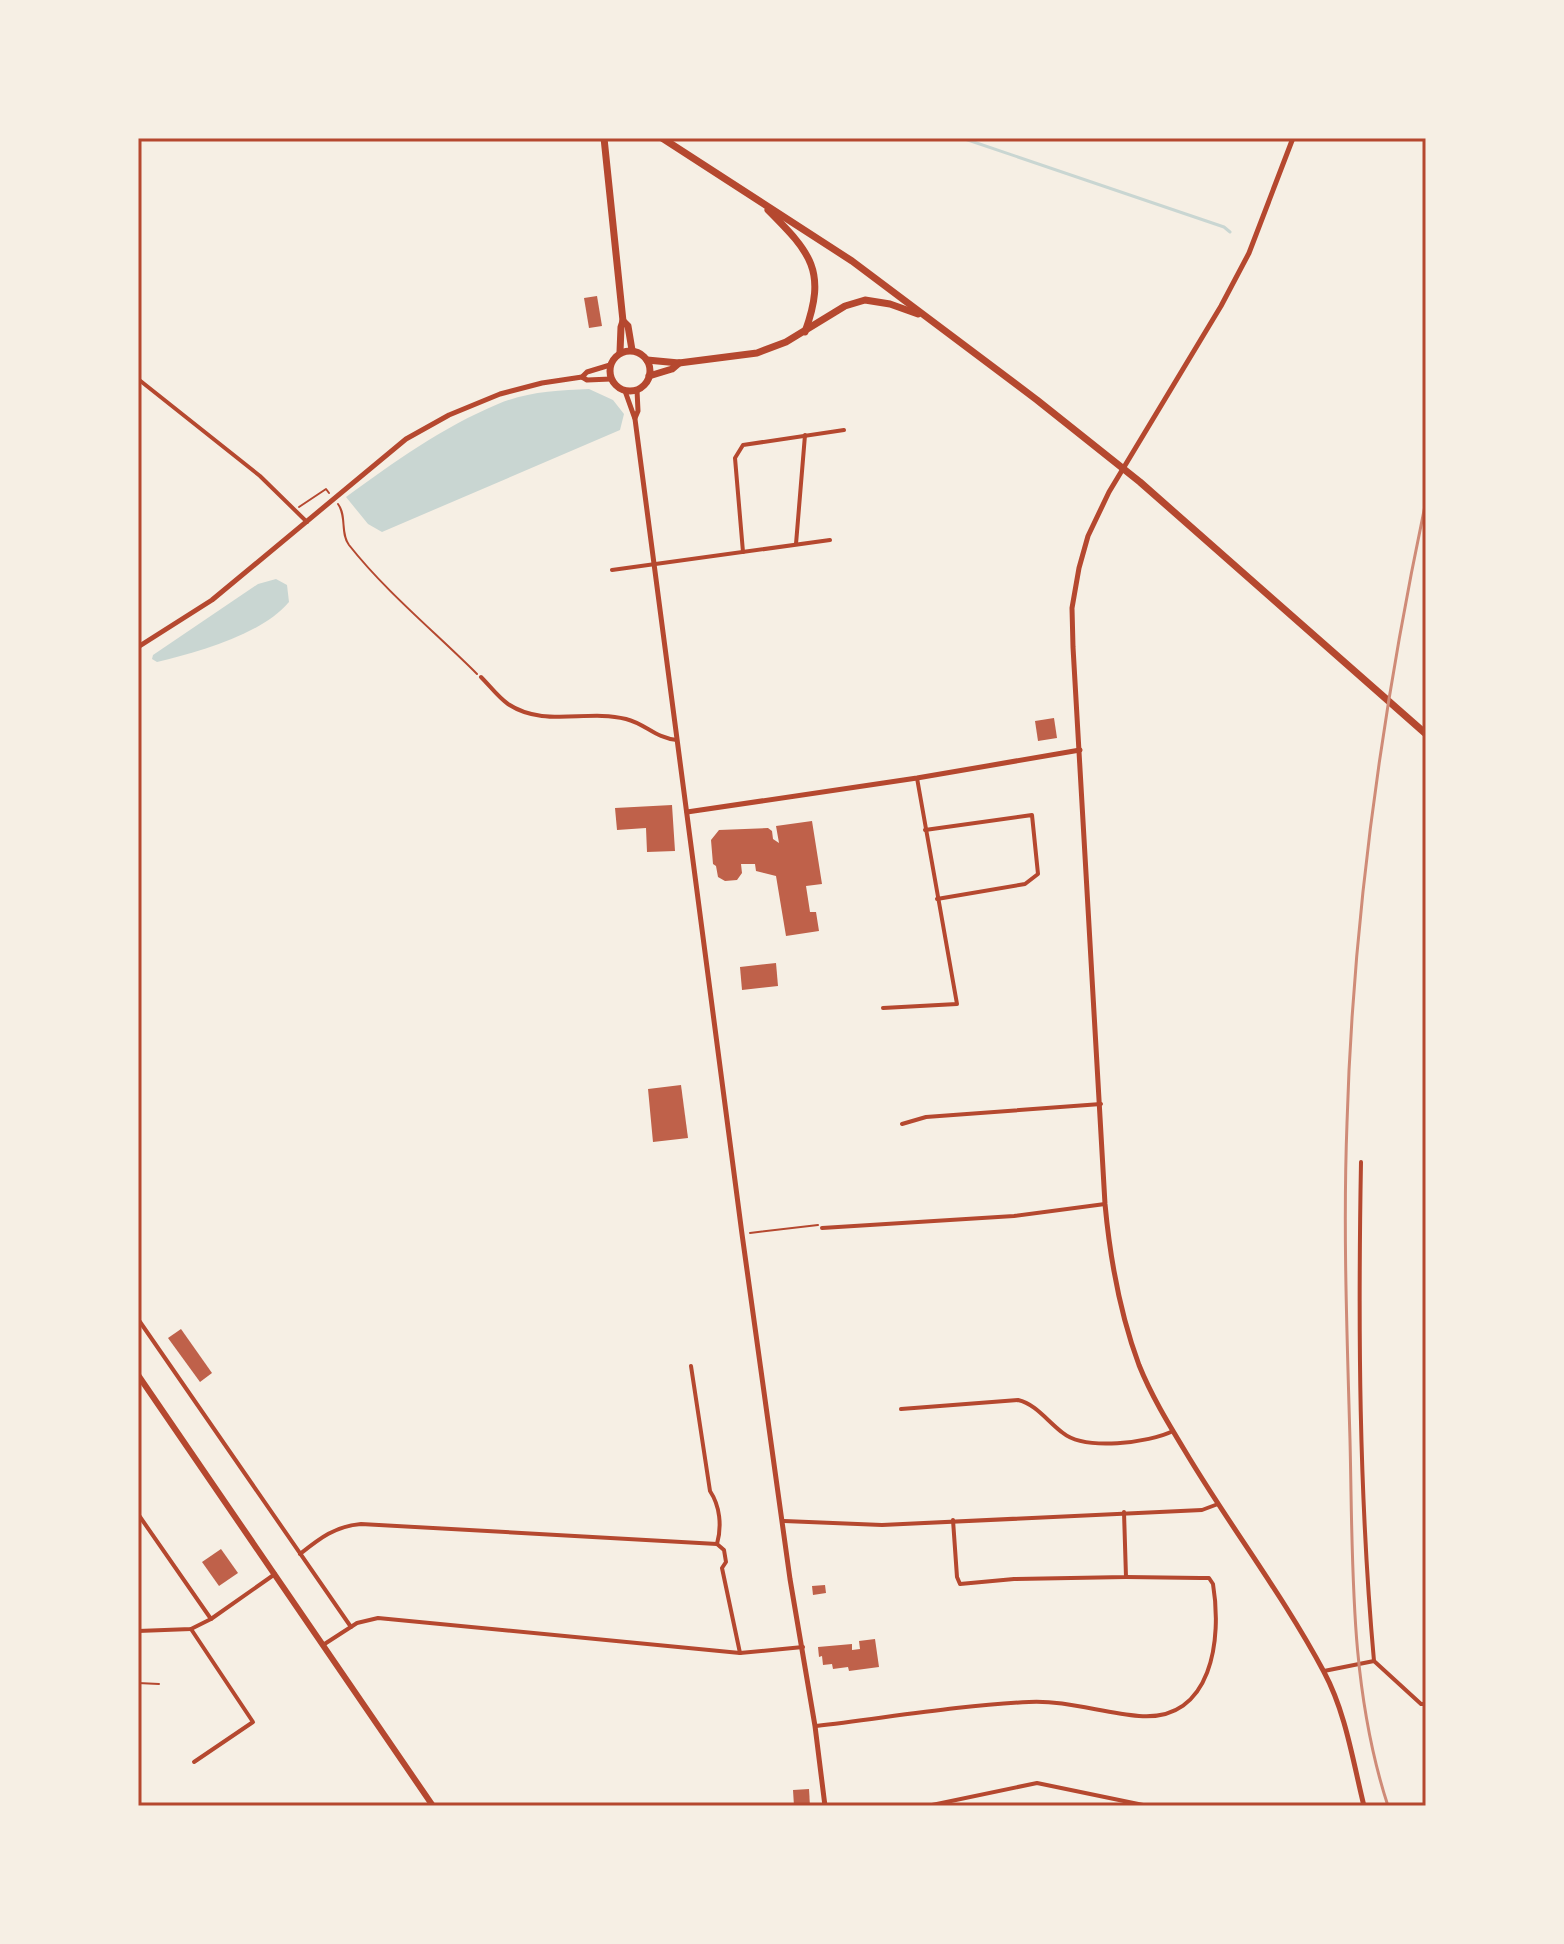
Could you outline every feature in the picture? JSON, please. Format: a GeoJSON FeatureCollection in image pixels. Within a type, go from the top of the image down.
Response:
{"type":"FeatureCollection","features":[{"type":"Feature","properties":{"kind":"main road"},"geometry":{"type":"LineString","coordinates":[[604,138],[623,321],[620,352],[610,365],[611,379],[625,391],[637,390],[649,376],[672,369],[679,363]]}},
{"type":"Feature","properties":{"kind":"main road"},"geometry":{"type":"LineString","coordinates":[[662,138],[852,261],[1104,453],[1369,681],[1426,734]]}},
{"type":"Feature","properties":{"kind":"main road"},"geometry":{"type":"LineString","coordinates":[[756,197],[792,234],[813,267],[817,287],[805,332]]}},
{"type":"Feature","properties":{"kind":"main road"},"geometry":{"type":"LineString","coordinates":[[620,352],[632,350],[647,360],[679,363],[757,353],[805,332],[845,306],[865,300],[890,304],[934,322]]}},
{"type":"Feature","properties":{"kind":"main road"},"geometry":{"type":"LineString","coordinates":[[623,321],[628,326],[632,350]]}},
{"type":"Feature","properties":{"kind":"main road"},"geometry":{"type":"LineString","coordinates":[[647,360],[649,376]]}},
{"type":"Feature","properties":{"kind":"main road"},"geometry":{"type":"LineString","coordinates":[[138,1375],[433,1806]]}},
{"type":"Feature","properties":{"kind":"street"},"geometry":{"type":"LineString","coordinates":[[1293,138],[1249,253],[1221,306],[1109,492],[1088,536],[1072,608],[1105,1204],[1115,1279],[1139,1364],[1173,1431],[1324,1671],[1345,1725],[1364,1806]]}},
{"type":"Feature","properties":{"kind":"street"},"geometry":{"type":"LineString","coordinates":[[138,647],[212,600],[406,439],[449,415],[515,389],[582,377],[587,372],[610,365]]}},
{"type":"Feature","properties":{"kind":"street"},"geometry":{"type":"LineString","coordinates":[[582,377],[587,380],[611,379]]}},
{"type":"Feature","properties":{"kind":"street"},"geometry":{"type":"LineString","coordinates":[[138,379],[260,476],[307,522]]}},
{"type":"Feature","properties":{"kind":"street"},"geometry":{"type":"LineString","coordinates":[[635,419],[638,411],[637,390]]}},
{"type":"Feature","properties":{"kind":"street"},"geometry":{"type":"LineString","coordinates":[[625,391],[635,419],[742,1234],[825,1806]]}},
{"type":"Feature","properties":{"kind":"street"},"geometry":{"type":"LineString","coordinates":[[743,552],[735,458],[743,445],[844,430]]}},
{"type":"Feature","properties":{"kind":"street"},"geometry":{"type":"LineString","coordinates":[[796,544],[805,435]]}},
{"type":"Feature","properties":{"kind":"street"},"geometry":{"type":"LineString","coordinates":[[612,570],[830,540]]}},
{"type":"Feature","properties":{"kind":"street"},"geometry":{"type":"LineString","coordinates":[[481,677],[506,702],[522,712],[546,717],[609,716],[629,719],[661,739],[677,740]]}},
{"type":"Feature","properties":{"kind":"street"},"geometry":{"type":"LineString","coordinates":[[687,812],[1080,750]]}},
{"type":"Feature","properties":{"kind":"street"},"geometry":{"type":"LineString","coordinates":[[883,1008],[957,1004],[917,778]]}},
{"type":"Feature","properties":{"kind":"street"},"geometry":{"type":"LineString","coordinates":[[925,830],[1032,815],[1038,874],[1025,884],[937,899]]}},
{"type":"Feature","properties":{"kind":"street"},"geometry":{"type":"LineString","coordinates":[[902,1124],[926,1117],[1101,1104]]}},
{"type":"Feature","properties":{"kind":"street"},"geometry":{"type":"LineString","coordinates":[[1361,1162],[1358,1314],[1368,1591],[1374,1661],[1421,1704],[1426,1704]]}},
{"type":"Feature","properties":{"kind":"street"},"geometry":{"type":"LineString","coordinates":[[822,1228],[1014,1216],[1105,1204]]}},
{"type":"Feature","properties":{"kind":"street"},"geometry":{"type":"LineString","coordinates":[[138,1319],[351,1627]]}},
{"type":"Feature","properties":{"kind":"street"},"geometry":{"type":"LineString","coordinates":[[691,1366],[710,1491],[717,1501],[721,1532],[717,1544]]}},
{"type":"Feature","properties":{"kind":"street"},"geometry":{"type":"LineString","coordinates":[[901,1409],[1018,1400],[1033,1406],[1066,1436],[1079,1442],[1119,1442],[1158,1437],[1173,1431]]}},
{"type":"Feature","properties":{"kind":"street"},"geometry":{"type":"LineString","coordinates":[[784,1521],[882,1525],[1202,1510],[1218,1504]]}},
{"type":"Feature","properties":{"kind":"street"},"geometry":{"type":"LineString","coordinates":[[1124,1512],[1126,1577]]}},
{"type":"Feature","properties":{"kind":"street"},"geometry":{"type":"LineString","coordinates":[[138,1514],[211,1619]]}},
{"type":"Feature","properties":{"kind":"street"},"geometry":{"type":"LineString","coordinates":[[815,1726],[1032,1702],[1142,1717],[1172,1710],[1196,1694],[1209,1674],[1214,1651],[1213,1584],[1209,1578],[1014,1579],[960,1584],[953,1520]]}},
{"type":"Feature","properties":{"kind":"street"},"geometry":{"type":"LineString","coordinates":[[300,1554],[323,1536],[343,1526],[361,1524],[717,1544],[724,1550],[726,1562],[722,1568],[740,1653]]}},
{"type":"Feature","properties":{"kind":"street"},"geometry":{"type":"LineString","coordinates":[[139,1631],[191,1629],[211,1619],[275,1574]]}},
{"type":"Feature","properties":{"kind":"street"},"geometry":{"type":"LineString","coordinates":[[323,1645],[363,1620],[378,1618],[740,1653],[803,1647]]}},
{"type":"Feature","properties":{"kind":"street"},"geometry":{"type":"LineString","coordinates":[[191,1629],[253,1722],[194,1762]]}},
{"type":"Feature","properties":{"kind":"street"},"geometry":{"type":"LineString","coordinates":[[1324,1671],[1374,1661]]}},
{"type":"Feature","properties":{"kind":"street"},"geometry":{"type":"LineString","coordinates":[[932,1805],[1037,1783],[1148,1806]]}},
{"type":"Feature","properties":{"kind":"lane"},"geometry":{"type":"LineString","coordinates":[[138,1657],[139,1631]]}},
{"type":"Feature","properties":{"kind":"lane"},"geometry":{"type":"LineString","coordinates":[[138,1683],[159,1684]]}},
{"type":"Feature","properties":{"kind":"path"},"geometry":{"type":"LineString","coordinates":[[295,510],[326,489],[342,510],[345,536],[352,548],[481,677]]}},
{"type":"Feature","properties":{"kind":"path"},"geometry":{"type":"LineString","coordinates":[[742,1234],[798,1229],[817,1223],[822,1228]]}},
{"type":"Feature","properties":{"kind":"shaded area"},"geometry":{"type":"Polygon","coordinates":[[[589,389],[613,400],[624,414],[620,430],[382,532],[368,524],[346,497],[438,434],[498,404],[531,394],[589,389]]]}},
{"type":"Feature","properties":{"kind":"shaded area"},"geometry":{"type":"Polygon","coordinates":[[[276,579],[287,585],[289,602],[262,624],[228,641],[157,662],[152,659],[153,655],[258,584],[276,579]]]}},
{"type":"Feature","properties":{"kind":"building"},"geometry":{"type":"Polygon","coordinates":[[[597,296],[602,326],[589,328],[584,298],[597,296]]]}},
{"type":"Feature","properties":{"kind":"building"},"geometry":{"type":"Polygon","coordinates":[[[1054,718],[1057,738],[1038,741],[1035,721],[1054,718]]]}},
{"type":"Feature","properties":{"kind":"building"},"geometry":{"type":"Polygon","coordinates":[[[672,805],[675,851],[647,852],[646,828],[617,830],[615,808],[672,805]]]}},
{"type":"Feature","properties":{"kind":"building"},"geometry":{"type":"Polygon","coordinates":[[[812,821],[822,884],[806,886],[810,912],[816,912],[819,931],[786,936],[776,876],[756,871],[755,864],[741,864],[742,873],[737,880],[725,881],[718,877],[713,864],[711,840],[719,830],[768,828],[772,831],[773,839],[779,843],[776,826],[812,821]]]}},
{"type":"Feature","properties":{"kind":"building"},"geometry":{"type":"Polygon","coordinates":[[[776,963],[778,986],[742,990],[740,967],[776,963]]]}},
{"type":"Feature","properties":{"kind":"building"},"geometry":{"type":"Polygon","coordinates":[[[681,1085],[688,1138],[653,1142],[648,1089],[681,1085]]]}},
{"type":"Feature","properties":{"kind":"building"},"geometry":{"type":"Polygon","coordinates":[[[181,1329],[212,1373],[200,1382],[168,1338],[181,1329]]]}},
{"type":"Feature","properties":{"kind":"building"},"geometry":{"type":"Polygon","coordinates":[[[221,1549],[238,1573],[219,1586],[202,1562],[221,1549]]]}},
{"type":"Feature","properties":{"kind":"building"},"geometry":{"type":"Polygon","coordinates":[[[825,1585],[826,1593],[813,1595],[812,1586],[825,1585]]]}},
{"type":"Feature","properties":{"kind":"building"},"geometry":{"type":"Polygon","coordinates":[[[875,1639],[879,1667],[849,1671],[848,1667],[833,1669],[832,1664],[823,1665],[822,1656],[819,1657],[818,1647],[852,1644],[852,1650],[860,1649],[859,1641],[875,1639]]]}},
{"type":"Feature","properties":{"kind":"building"},"geometry":{"type":"Polygon","coordinates":[[[809,1789],[810,1806],[794,1806],[793,1790],[809,1789]]]}},
{"type":"Feature","properties":{"kind":"waterway"},"geometry":{"type":"LineString","coordinates":[[962,138],[1224,227],[1230,232]]}},
{"type":"Feature","properties":{"kind":"railway"},"geometry":{"type":"LineString","coordinates":[[1388,1806],[1366,1716],[1356,1624],[1346,1281],[1347,1123],[1363,888],[1396,655],[1426,501]]}}]}
